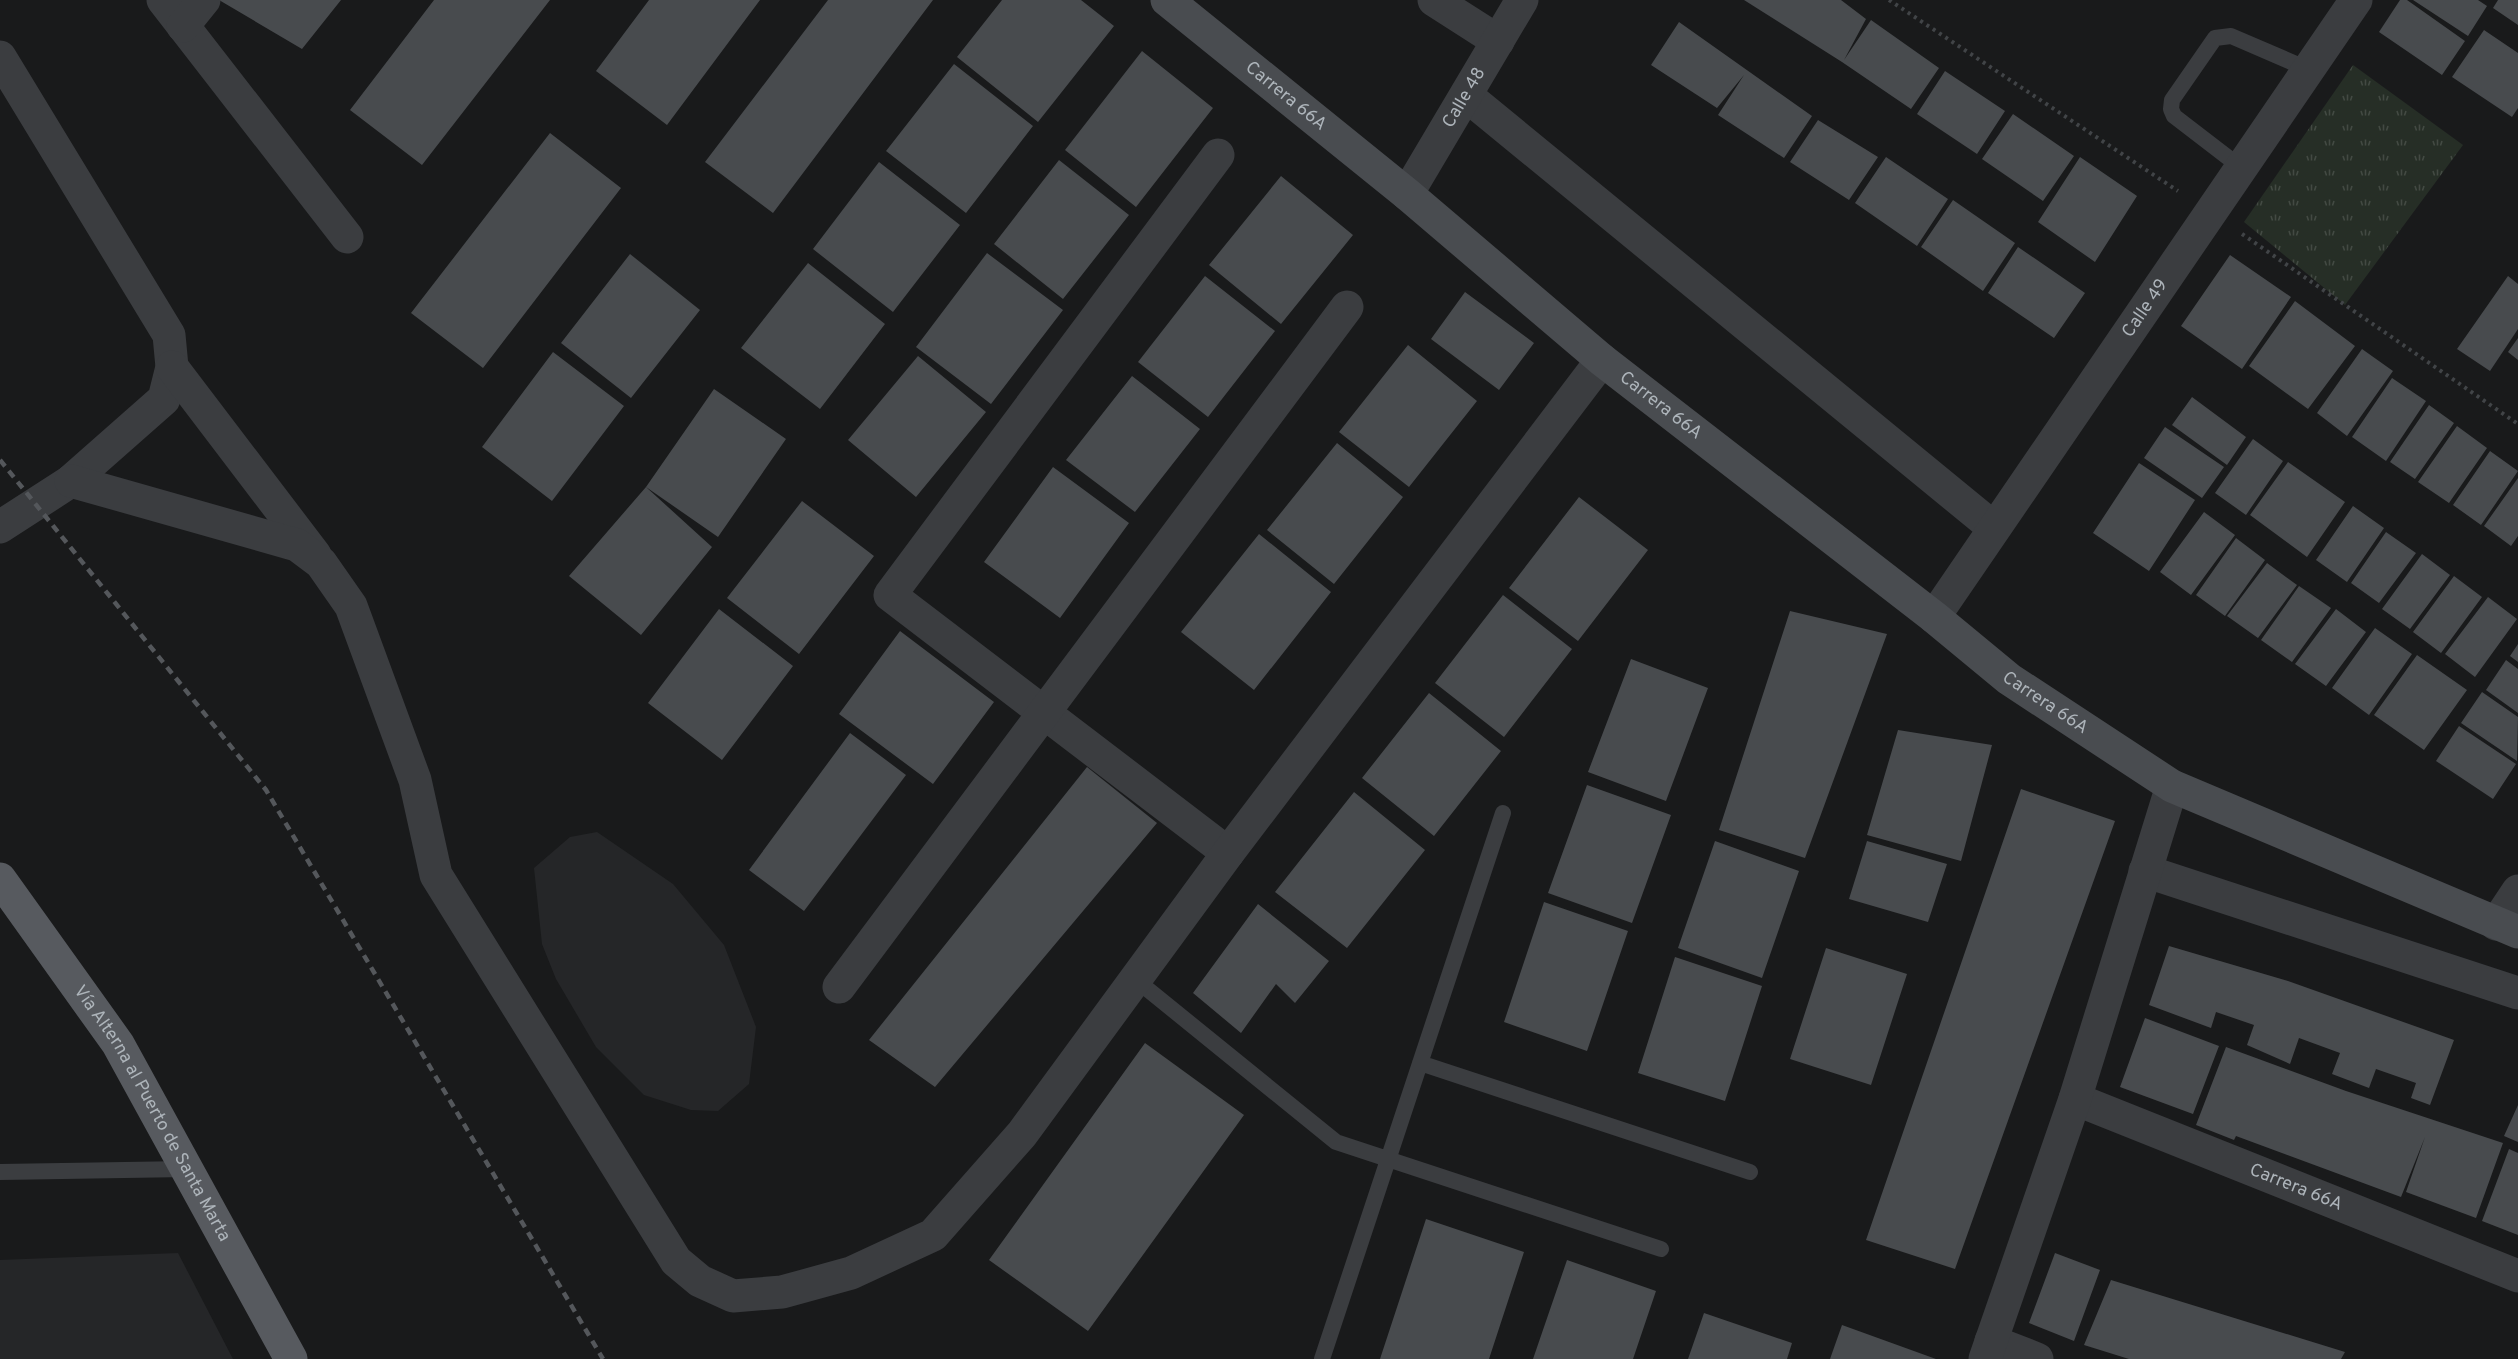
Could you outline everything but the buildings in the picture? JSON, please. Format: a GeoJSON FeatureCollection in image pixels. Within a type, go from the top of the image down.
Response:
{"type":"FeatureCollection","features":[{"type":"Feature","properties":{"kind":"main road","name":"Vía Alterna al Puerto de Santa Marta"},"geometry":{"type":"LineString","coordinates":[[0,879],[118,1044],[291,1359]]}},
{"type":"Feature","properties":{"kind":"street"},"geometry":{"type":"LineString","coordinates":[[163,0],[347,237]]}},
{"type":"Feature","properties":{"kind":"street"},"geometry":{"type":"LineString","coordinates":[[183,26],[204,0]]}},
{"type":"Feature","properties":{"kind":"street","name":"Carrera 66A"},"geometry":{"type":"LineString","coordinates":[[1167,0],[1407,194],[1602,360],[1935,617],[2009,680],[2172,786],[2511,928]]}},
{"type":"Feature","properties":{"kind":"street"},"geometry":{"type":"LineString","coordinates":[[1434,0],[1498,41]]}},
{"type":"Feature","properties":{"kind":"street","name":"Calle 48"},"geometry":{"type":"LineString","coordinates":[[1407,194],[1522,0]]}},
{"type":"Feature","properties":{"kind":"street","name":"Calle 49"},"geometry":{"type":"LineString","coordinates":[[1935,617],[1994,528],[2243,169],[2356,0]]}},
{"type":"Feature","properties":{"kind":"street"},"geometry":{"type":"LineString","coordinates":[[0,57],[169,335],[172,367],[164,399],[71,481],[0,527]]}},
{"type":"Feature","properties":{"kind":"street"},"geometry":{"type":"LineString","coordinates":[[1467,96],[1994,528]]}},
{"type":"Feature","properties":{"kind":"street"},"geometry":{"type":"LineString","coordinates":[[1218,155],[890,595],[1045,711],[1228,854]]}},
{"type":"Feature","properties":{"kind":"street"},"geometry":{"type":"LineString","coordinates":[[839,987],[1347,307]]}},
{"type":"Feature","properties":{"kind":"street"},"geometry":{"type":"LineString","coordinates":[[172,367],[351,606],[415,780],[436,875],[676,1261],[700,1281],[733,1296],[782,1292],[851,1273],[933,1234],[1022,1134],[1228,854],[1602,360]]}},
{"type":"Feature","properties":{"kind":"street"},"geometry":{"type":"LineString","coordinates":[[71,481],[297,545],[321,563]]}},
{"type":"Feature","properties":{"kind":"street"},"geometry":{"type":"LineString","coordinates":[[2037,1359],[1988,1350],[2075,1099],[2172,786]]}},
{"type":"Feature","properties":{"kind":"street"},"geometry":{"type":"LineString","coordinates":[[2145,871],[2518,993]]}},
{"type":"Feature","properties":{"kind":"street"},"geometry":{"type":"LineString","coordinates":[[2511,928],[2518,891]]}},
{"type":"Feature","properties":{"kind":"street","name":"Carrera 66A"},"geometry":{"type":"LineString","coordinates":[[2075,1099],[2518,1276]]}},
{"type":"Feature","properties":{"kind":"lane"},"geometry":{"type":"LineString","coordinates":[[2243,169],[2174,116],[2171,109],[2172,100],[2178,91],[2215,38],[2220,35],[2231,36],[2310,70]]}},
{"type":"Feature","properties":{"kind":"lane"},"geometry":{"type":"LineString","coordinates":[[1322,1359],[1503,813]]}},
{"type":"Feature","properties":{"kind":"lane"},"geometry":{"type":"LineString","coordinates":[[1135,979],[1336,1142],[1661,1249]]}},
{"type":"Feature","properties":{"kind":"lane"},"geometry":{"type":"LineString","coordinates":[[1420,1063],[1750,1172]]}},
{"type":"Feature","properties":{"kind":"lane"},"geometry":{"type":"LineString","coordinates":[[0,1172],[187,1169]]}},
{"type":"Feature","properties":{"kind":"shaded area"},"geometry":{"type":"Polygon","coordinates":[[[597,832],[673,884],[724,945],[756,1027],[749,1084],[718,1111],[691,1110],[644,1095],[596,1047],[556,979],[542,944],[534,868],[570,837],[597,832]]]}},
{"type":"Feature","properties":{"kind":"shaded area"},"geometry":{"type":"Polygon","coordinates":[[[178,1253],[233,1359],[0,1359],[0,1260],[178,1253]]]}},
{"type":"Feature","properties":{"kind":"green space"},"geometry":{"type":"Polygon","coordinates":[[[2353,65],[2463,145],[2345,305],[2244,222],[2353,65]]]}},
{"type":"Feature","properties":{"kind":"railway"},"geometry":{"type":"LineString","coordinates":[[0,460],[266,790],[603,1359]]}}]}
